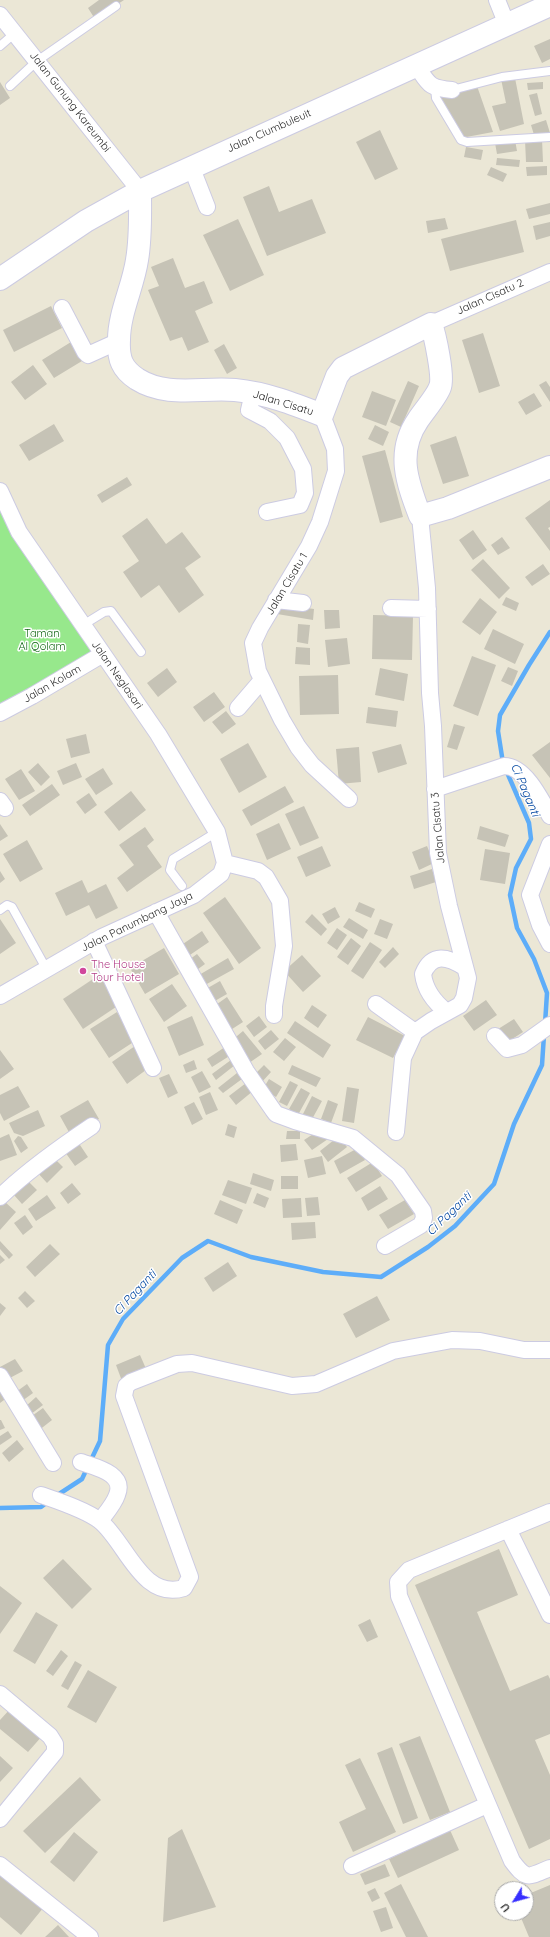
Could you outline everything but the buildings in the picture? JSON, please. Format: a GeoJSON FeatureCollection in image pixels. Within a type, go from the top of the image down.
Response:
{"type":"FeatureCollection","features":[{"type":"Feature","properties":{"kind":"street"},"geometry":{"type":"LineString","coordinates":[[497,0],[507,25]]}},
{"type":"Feature","properties":{"kind":"street","name":"Jalan Ciumbuleuit"},"geometry":{"type":"LineString","coordinates":[[0,279],[86,221],[140,191],[191,166],[550,5]]}},
{"type":"Feature","properties":{"kind":"street","name":"Jalan Gunung Kareumbi"},"geometry":{"type":"LineString","coordinates":[[0,14],[140,191]]}},
{"type":"Feature","properties":{"kind":"street"},"geometry":{"type":"LineString","coordinates":[[416,65],[427,81],[435,88],[452,90]]}},
{"type":"Feature","properties":{"kind":"street"},"geometry":{"type":"LineString","coordinates":[[191,166],[207,207]]}},
{"type":"Feature","properties":{"kind":"street","name":"Jalan Cisatu"},"geometry":{"type":"LineString","coordinates":[[140,191],[141,227],[137,261],[119,341],[122,367],[131,375],[154,388],[187,391],[234,390],[253,393],[289,402],[322,415],[338,376],[343,368],[431,324]]}},
{"type":"Feature","properties":{"kind":"street","name":"Jalan Cisatu 2"},"geometry":{"type":"LineString","coordinates":[[431,324],[550,272]]}},
{"type":"Feature","properties":{"kind":"street"},"geometry":{"type":"LineString","coordinates":[[62,308],[88,355],[119,341]]}},
{"type":"Feature","properties":{"kind":"street"},"geometry":{"type":"LineString","coordinates":[[431,324],[437,343],[441,386],[414,426],[407,443],[404,461],[411,492],[420,516],[448,508],[550,467]]}},
{"type":"Feature","properties":{"kind":"street"},"geometry":{"type":"LineString","coordinates":[[253,393],[250,410],[270,421],[287,438],[303,469],[305,493],[300,504],[268,512]]}},
{"type":"Feature","properties":{"kind":"street","name":"Jalan Cisatu 1"},"geometry":{"type":"LineString","coordinates":[[322,415],[335,449],[336,471],[320,522],[310,546],[276,600],[253,643],[258,671],[282,720],[298,747],[312,765],[349,799]]}},
{"type":"Feature","properties":{"kind":"street","name":"Jalan Neglasari"},"geometry":{"type":"LineString","coordinates":[[0,491],[19,532],[158,734],[217,832],[225,863]]}},
{"type":"Feature","properties":{"kind":"street","name":"Jalan Cisatu 3"},"geometry":{"type":"LineString","coordinates":[[396,1132],[403,1058],[415,1032],[430,1021],[460,1005],[464,998],[468,978],[464,967],[438,853],[428,609],[420,516]]}},
{"type":"Feature","properties":{"kind":"street"},"geometry":{"type":"LineString","coordinates":[[276,600],[303,603]]}},
{"type":"Feature","properties":{"kind":"street"},"geometry":{"type":"LineString","coordinates":[[391,608],[428,609]]}},
{"type":"Feature","properties":{"kind":"street","name":"Jalan Kolam"},"geometry":{"type":"LineString","coordinates":[[0,713],[103,654]]}},
{"type":"Feature","properties":{"kind":"street"},"geometry":{"type":"LineString","coordinates":[[238,708],[262,680]]}},
{"type":"Feature","properties":{"kind":"street"},"geometry":{"type":"LineString","coordinates":[[435,789],[507,766],[525,776],[550,816]]}},
{"type":"Feature","properties":{"kind":"street"},"geometry":{"type":"LineString","coordinates":[[550,844],[530,895],[540,925],[550,944]]}},
{"type":"Feature","properties":{"kind":"street"},"geometry":{"type":"LineString","coordinates":[[225,863],[258,871],[266,877],[280,900],[284,946],[274,1006],[274,1015]]}},
{"type":"Feature","properties":{"kind":"street","name":"Jalan Panumbang Jaya"},"geometry":{"type":"LineString","coordinates":[[0,996],[94,942],[194,895],[221,874],[225,863]]}},
{"type":"Feature","properties":{"kind":"street"},"geometry":{"type":"LineString","coordinates":[[156,912],[246,1071],[276,1114],[295,1122],[353,1138],[398,1175],[423,1211],[424,1218],[421,1225],[385,1246]]}},
{"type":"Feature","properties":{"kind":"street"},"geometry":{"type":"LineString","coordinates":[[94,942],[153,1068]]}},
{"type":"Feature","properties":{"kind":"street"},"geometry":{"type":"LineString","coordinates":[[447,1012],[437,1004],[429,992],[423,974],[430,963],[442,958],[450,959],[464,967]]}},
{"type":"Feature","properties":{"kind":"street"},"geometry":{"type":"LineString","coordinates":[[376,1004],[415,1032]]}},
{"type":"Feature","properties":{"kind":"street"},"geometry":{"type":"LineString","coordinates":[[495,1036],[507,1049],[522,1045],[550,1025]]}},
{"type":"Feature","properties":{"kind":"street"},"geometry":{"type":"LineString","coordinates":[[0,1197],[20,1178],[49,1155],[92,1126]]}},
{"type":"Feature","properties":{"kind":"street"},"geometry":{"type":"LineString","coordinates":[[41,1495],[63,1502],[100,1521],[148,1580],[159,1587],[174,1591],[184,1588],[190,1578],[124,1396],[126,1386],[131,1382],[177,1364],[192,1363],[292,1386],[316,1384],[393,1351],[452,1340],[480,1341],[524,1350],[550,1350]]}},
{"type":"Feature","properties":{"kind":"street"},"geometry":{"type":"LineString","coordinates":[[0,1376],[52,1463]]}},
{"type":"Feature","properties":{"kind":"street"},"geometry":{"type":"LineString","coordinates":[[81,1462],[113,1475],[118,1490],[117,1495],[100,1521]]}},
{"type":"Feature","properties":{"kind":"street"},"geometry":{"type":"LineString","coordinates":[[550,1512],[409,1570],[398,1582],[399,1596],[512,1861],[522,1874],[528,1876],[550,1868]]}},
{"type":"Feature","properties":{"kind":"street"},"geometry":{"type":"LineString","coordinates":[[508,1529],[550,1615]]}},
{"type":"Feature","properties":{"kind":"street"},"geometry":{"type":"LineString","coordinates":[[0,1694],[50,1736],[56,1748],[55,1752],[0,1819]]}},
{"type":"Feature","properties":{"kind":"street"},"geometry":{"type":"LineString","coordinates":[[352,1866],[488,1805]]}},
{"type":"Feature","properties":{"kind":"street"},"geometry":{"type":"LineString","coordinates":[[0,1865],[90,1937]]}},
{"type":"Feature","properties":{"kind":"lane"},"geometry":{"type":"LineString","coordinates":[[10,86],[37,61],[116,6]]}},
{"type":"Feature","properties":{"kind":"lane"},"geometry":{"type":"LineString","coordinates":[[0,46],[15,33]]}},
{"type":"Feature","properties":{"kind":"lane"},"geometry":{"type":"LineString","coordinates":[[452,90],[502,77],[550,71]]}},
{"type":"Feature","properties":{"kind":"lane"},"geometry":{"type":"LineString","coordinates":[[435,88],[436,98],[461,140],[474,142],[550,137]]}},
{"type":"Feature","properties":{"kind":"lane"},"geometry":{"type":"LineString","coordinates":[[83,625],[104,612],[111,611],[141,652]]}},
{"type":"Feature","properties":{"kind":"lane"},"geometry":{"type":"LineString","coordinates":[[182,886],[170,870],[173,859],[217,832]]}},
{"type":"Feature","properties":{"kind":"lane"},"geometry":{"type":"LineString","coordinates":[[0,910],[7,905],[12,907],[47,970]]}},
{"type":"Feature","properties":{"kind":"green space","name":"Taman Al Qolam"},"geometry":{"type":"Polygon","coordinates":[[[0,491],[103,654],[0,713],[0,491]]]}},
{"type":"Feature","properties":{"kind":"waterway","name":"Ci Paganti"},"geometry":{"type":"LineString","coordinates":[[503,763],[498,731],[500,715],[550,632]]}},
{"type":"Feature","properties":{"kind":"waterway","name":"Ci Paganti"},"geometry":{"type":"LineString","coordinates":[[506,770],[529,823],[531,839],[516,868],[510,895],[517,928],[534,959],[547,993],[545,1024]]}},
{"type":"Feature","properties":{"kind":"waterway","name":"Ci Paganti"},"geometry":{"type":"LineString","coordinates":[[56,1496],[82,1479],[100,1441],[108,1345],[123,1319],[182,1258],[208,1241],[251,1257],[323,1272],[381,1277],[428,1247],[455,1226],[494,1184],[514,1124],[542,1065],[544,1035]]}},
{"type":"Feature","properties":{"kind":"waterway","name":"Ci Paganti"},"geometry":{"type":"LineString","coordinates":[[0,1508],[41,1507],[49,1501]]}},
{"type":"Feature","properties":{"kind":"place","name":"The House Tour Hotel"},"geometry":{"type":"Point","coordinates":[83,971]}}]}
